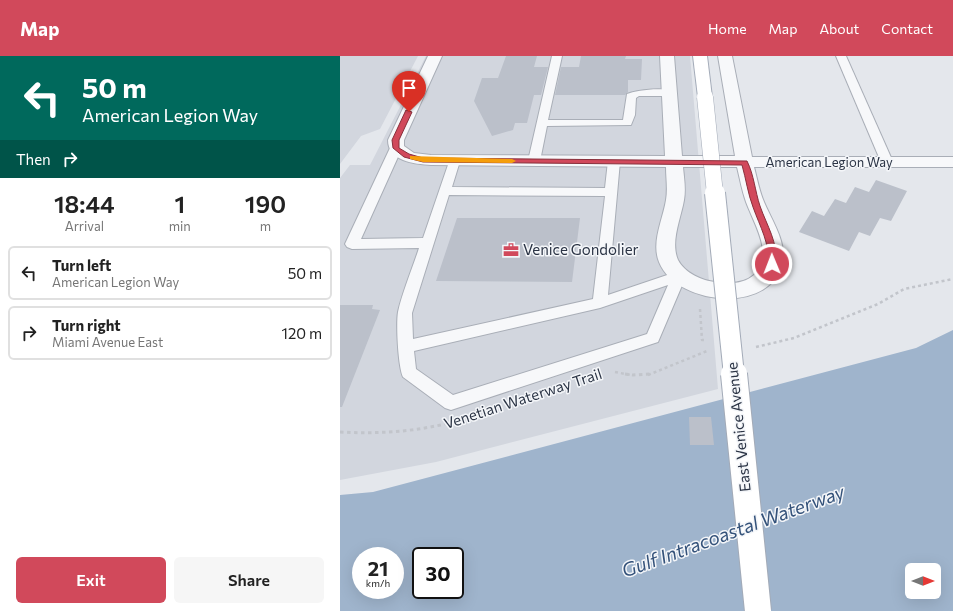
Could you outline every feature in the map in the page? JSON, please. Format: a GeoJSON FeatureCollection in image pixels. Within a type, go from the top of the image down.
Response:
{"type":"FeatureCollection","features":[{"type":"Feature","properties":{"kind":"main road","name":"East Venice Avenue"},"geometry":{"type":"LineString","coordinates":[[700,56],[758,611]]}},
{"type":"Feature","properties":{"kind":"street"},"geometry":{"type":"LineString","coordinates":[[396,148],[398,133],[434,56]]}},
{"type":"Feature","properties":{"kind":"street"},"geometry":{"type":"LineString","coordinates":[[667,56],[676,201],[666,239],[666,251],[669,262],[679,276],[690,284],[703,288],[733,291],[756,285],[768,273],[773,259],[769,235],[756,206],[745,162],[725,56]]}},
{"type":"Feature","properties":{"kind":"street","name":"American Legion Way"},"geometry":{"type":"LineString","coordinates":[[396,148],[400,152],[414,158],[454,161],[953,162]]}},
{"type":"Feature","properties":{"kind":"lane"},"geometry":{"type":"LineString","coordinates":[[534,161],[557,56]]}},
{"type":"Feature","properties":{"kind":"lane"},"geometry":{"type":"LineString","coordinates":[[841,56],[887,162]]}},
{"type":"Feature","properties":{"kind":"lane"},"geometry":{"type":"LineString","coordinates":[[543,123],[627,123],[630,115],[632,96],[638,93],[670,93]]}},
{"type":"Feature","properties":{"kind":"lane"},"geometry":{"type":"LineString","coordinates":[[396,148],[352,244],[427,243]]}},
{"type":"Feature","properties":{"kind":"lane"},"geometry":{"type":"LineString","coordinates":[[454,161],[405,314],[406,347],[409,372],[451,403],[653,338],[679,276]]}},
{"type":"Feature","properties":{"kind":"lane"},"geometry":{"type":"LineString","coordinates":[[600,303],[614,161]]}},
{"type":"Feature","properties":{"kind":"lane"},"geometry":{"type":"LineString","coordinates":[[444,191],[610,192]]}},
{"type":"Feature","properties":{"kind":"lane"},"geometry":{"type":"LineString","coordinates":[[406,347],[600,303],[679,276]]}},
{"type":"Feature","properties":{"kind":"path"},"geometry":{"type":"LineString","coordinates":[[751,347],[772,344],[794,338],[878,304],[904,289],[953,279]]}},
{"type":"Feature","properties":{"kind":"path","name":"Venetian Waterway Trail"},"geometry":{"type":"LineString","coordinates":[[609,371],[633,375],[647,375],[709,350]]}},
{"type":"Feature","properties":{"kind":"path","name":"Venetian Waterway Trail"},"geometry":{"type":"LineString","coordinates":[[340,432],[375,434],[429,428],[449,423]]}},
{"type":"Feature","properties":{"kind":"shaded area"},"geometry":{"type":"Polygon","coordinates":[[[340,56],[418,56],[380,129],[361,136],[340,164],[340,56]]]}},
{"type":"Feature","properties":{"kind":"shaded area"},"geometry":{"type":"Polygon","coordinates":[[[426,56],[690,56],[718,389],[436,462],[340,480],[340,178],[350,165],[370,165],[426,56]]]}},
{"type":"Feature","properties":{"kind":"water","name":"Gulf Intracoastal Waterway"},"geometry":{"type":"Polygon","coordinates":[[[953,330],[953,611],[340,611],[340,495],[373,492],[916,348],[953,330]]]}},
{"type":"Feature","properties":{"kind":"building"},"geometry":{"type":"Polygon","coordinates":[[[506,56],[537,56],[534,67],[548,67],[541,95],[534,95],[527,123],[515,123],[513,130],[492,136],[474,101],[482,78],[498,78],[506,56]]]}},
{"type":"Feature","properties":{"kind":"building"},"geometry":{"type":"Polygon","coordinates":[[[581,56],[626,56],[625,59],[642,59],[641,80],[628,80],[628,92],[625,95],[555,95],[561,67],[579,67],[581,56]]]}},
{"type":"Feature","properties":{"kind":"building"},"geometry":{"type":"Polygon","coordinates":[[[876,180],[907,191],[891,221],[880,218],[870,236],[859,232],[849,251],[799,232],[812,211],[824,216],[835,199],[846,203],[855,187],[869,192],[876,180]]]}},
{"type":"Feature","properties":{"kind":"building","name":"Venice Gondolier"},"geometry":{"type":"Polygon","coordinates":[[[457,218],[580,218],[572,282],[436,281],[457,218]]]}},
{"type":"Feature","properties":{"kind":"building"},"geometry":{"type":"Polygon","coordinates":[[[340,305],[373,305],[372,309],[380,310],[342,407],[340,407],[340,305]]]}},
{"type":"Feature","properties":{"kind":"building"},"geometry":{"type":"Polygon","coordinates":[[[689,417],[711,417],[714,445],[690,445],[689,417]]]}},
{"type":"Feature","properties":{"kind":"slow traffic"},"geometry":{"type":"LineString","coordinates":[[413,158],[423,160],[454,161],[512,161]]}},
{"type":"Feature","properties":{"kind":"place","name":"Venice Gondolier"},"geometry":{"type":"Point","coordinates":[511,250]}},
{"type":"Feature","properties":{"kind":"route"},"geometry":{"type":"LineString","coordinates":[[409,112],[398,133],[396,148],[406,156],[423,160],[745,162],[752,194],[771,241],[773,253],[772,264]]}}]}
